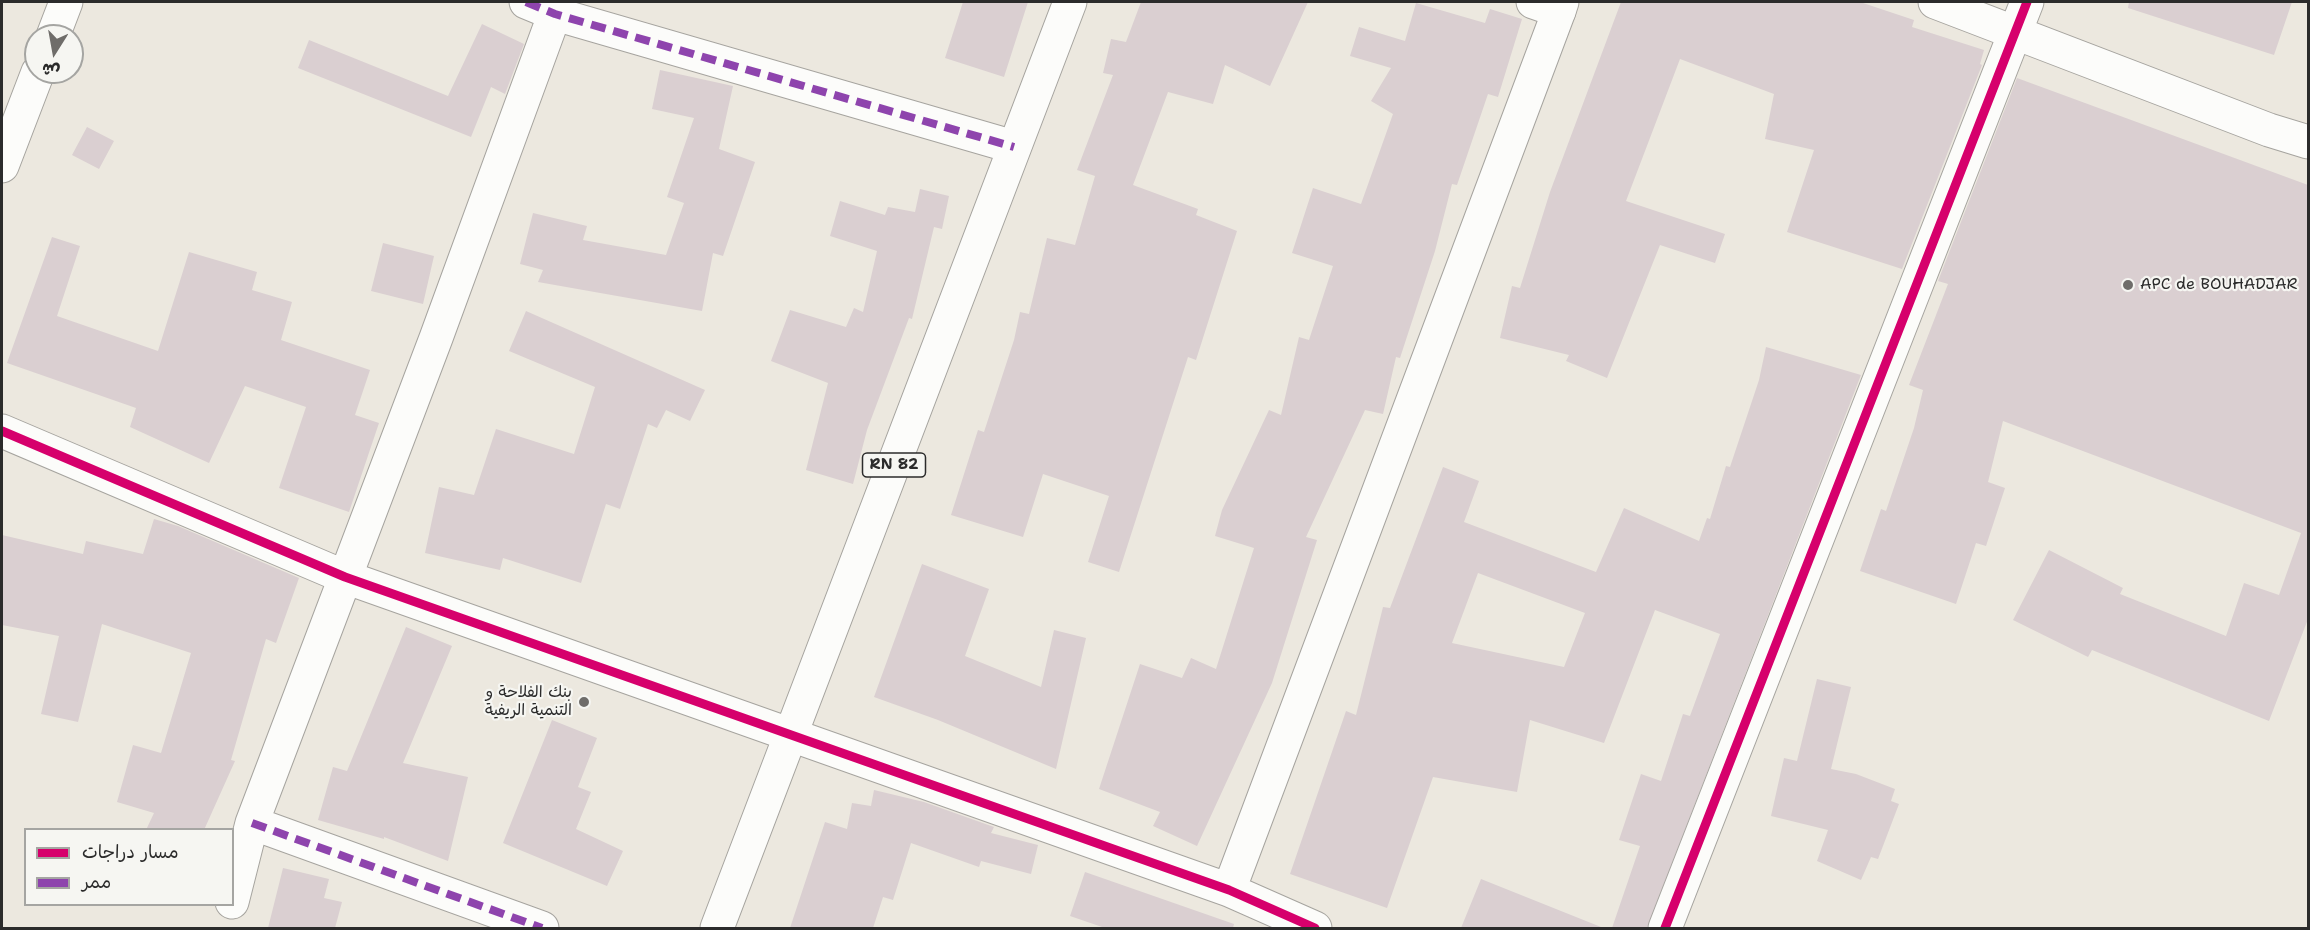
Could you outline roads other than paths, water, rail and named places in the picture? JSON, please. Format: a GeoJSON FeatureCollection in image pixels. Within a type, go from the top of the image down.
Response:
{"type":"FeatureCollection","features":[{"type":"Feature","properties":{"kind":"street"},"geometry":{"type":"LineString","coordinates":[[58,24],[66,2]]}},
{"type":"Feature","properties":{"kind":"street","name":"RN 82"},"geometry":{"type":"LineString","coordinates":[[717,928],[1070,2]]}},
{"type":"Feature","properties":{"kind":"street"},"geometry":{"type":"LineString","coordinates":[[1935,2],[2270,130],[2308,142]]}},
{"type":"Feature","properties":{"kind":"street"},"geometry":{"type":"LineString","coordinates":[[1665,928],[2027,2]]}},
{"type":"Feature","properties":{"kind":"street"},"geometry":{"type":"LineString","coordinates":[[1229,890],[1551,5]]}},
{"type":"Feature","properties":{"kind":"street"},"geometry":{"type":"LineString","coordinates":[[234,895],[252,823],[345,577],[547,6],[1014,147]]}},
{"type":"Feature","properties":{"kind":"street"},"geometry":{"type":"LineString","coordinates":[[2,166],[34,84]]}},
{"type":"Feature","properties":{"kind":"street"},"geometry":{"type":"LineString","coordinates":[[2,431],[345,577],[792,733],[1229,890],[1315,928]]}},
{"type":"Feature","properties":{"kind":"street"},"geometry":{"type":"LineString","coordinates":[[252,823],[542,928]]}},
{"type":"Feature","properties":{"kind":"street"},"geometry":{"type":"LineString","coordinates":[[226,928],[231,906]]}},
{"type":"Feature","properties":{"kind":"place","name":"APC de BOUHADJAR"},"geometry":{"type":"Point","coordinates":[2128,285]}},
{"type":"Feature","properties":{"kind":"place","name":"بنك الفلاحة و التنمية الريفية"},"geometry":{"type":"Point","coordinates":[584,702]}}]}
